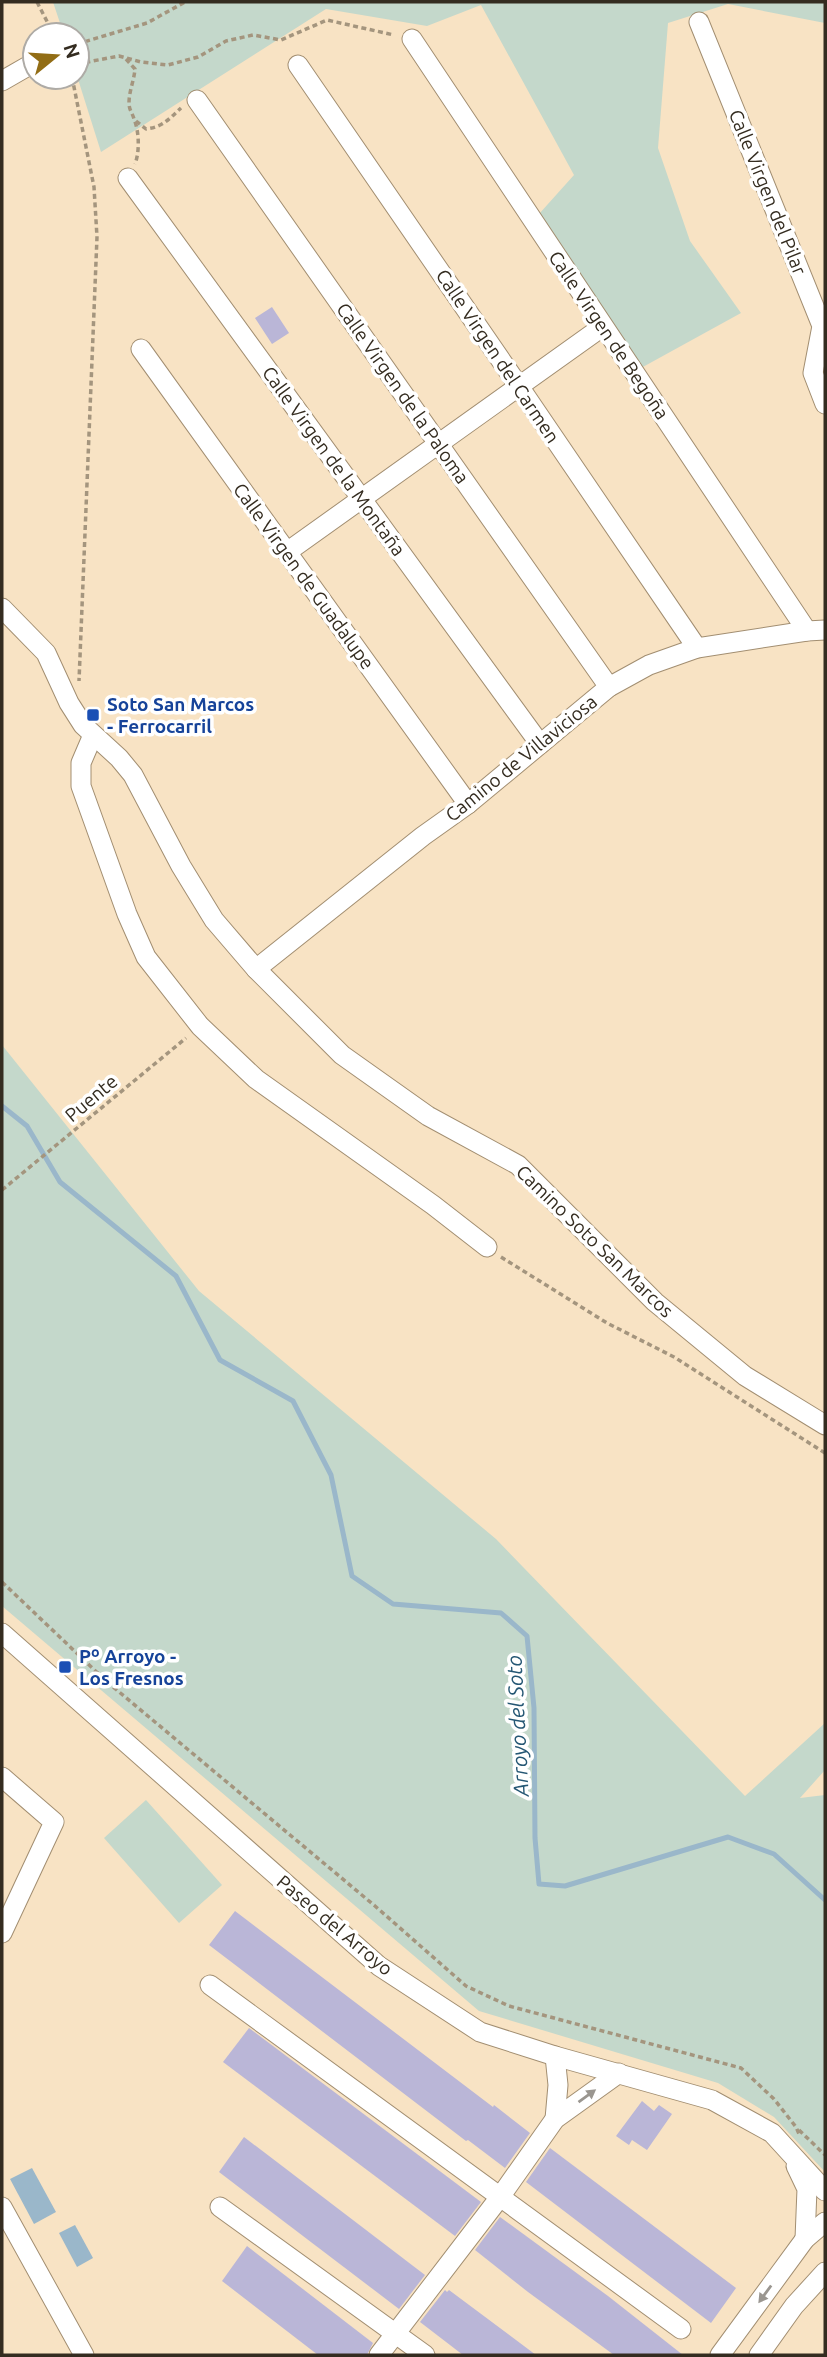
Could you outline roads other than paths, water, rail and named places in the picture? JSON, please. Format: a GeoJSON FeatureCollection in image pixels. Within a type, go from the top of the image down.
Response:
{"type":"FeatureCollection","features":[{"type":"Feature","properties":{"kind":"street","name":"Calle Virgen del Pilar"},"geometry":{"type":"LineString","coordinates":[[699,22],[822,326],[813,373],[825,404]]}},
{"type":"Feature","properties":{"kind":"street","name":"Calle Virgen de Begoña"},"geometry":{"type":"LineString","coordinates":[[412,39],[602,327],[816,630]]}},
{"type":"Feature","properties":{"kind":"street","name":"Calle Virgen del Carmen"},"geometry":{"type":"LineString","coordinates":[[298,65],[697,648]]}},
{"type":"Feature","properties":{"kind":"street"},"geometry":{"type":"LineString","coordinates":[[2,81],[21,70]]}},
{"type":"Feature","properties":{"kind":"street","name":"Calle Virgen de la Paloma"},"geometry":{"type":"LineString","coordinates":[[197,100],[609,687]]}},
{"type":"Feature","properties":{"kind":"street","name":"Calle Virgen de la Montaña"},"geometry":{"type":"LineString","coordinates":[[128,177],[540,744]]}},
{"type":"Feature","properties":{"kind":"street"},"geometry":{"type":"LineString","coordinates":[[287,552],[602,327]]}},
{"type":"Feature","properties":{"kind":"street","name":"Calle Virgen de Guadalupe"},"geometry":{"type":"LineString","coordinates":[[141,349],[468,804]]}},
{"type":"Feature","properties":{"kind":"street","name":"Camino Soto San Marcos"},"geometry":{"type":"LineString","coordinates":[[2,608],[46,653],[73,710],[93,735],[119,758],[133,775],[181,866],[214,920],[256,969],[342,1055],[428,1116],[518,1165],[655,1302],[745,1376],[825,1425]]}},
{"type":"Feature","properties":{"kind":"street","name":"Camino de Villaviciosa"},"geometry":{"type":"LineString","coordinates":[[256,969],[423,835],[468,804],[609,687],[649,665],[697,648],[816,630]]}},
{"type":"Feature","properties":{"kind":"street"},"geometry":{"type":"LineString","coordinates":[[93,735],[81,763],[80,786],[127,914],[146,957],[159,976],[200,1026],[256,1079],[433,1205],[487,1247]]}},
{"type":"Feature","properties":{"kind":"street","name":"Paseo del Arroyo"},"geometry":{"type":"LineString","coordinates":[[4,1636],[379,1966],[480,2032],[712,2100],[795,2144],[825,2191]]}},
{"type":"Feature","properties":{"kind":"street"},"geometry":{"type":"LineString","coordinates":[[2,1777],[54,1822],[2,1933]]}},
{"type":"Feature","properties":{"kind":"street"},"geometry":{"type":"LineString","coordinates":[[210,1985],[681,2329]]}},
{"type":"Feature","properties":{"kind":"street"},"geometry":{"type":"LineString","coordinates":[[555,2056],[558,2085],[555,2119]]}},
{"type":"Feature","properties":{"kind":"street"},"geometry":{"type":"LineString","coordinates":[[379,2355],[500,2197],[555,2119],[619,2073]]}},
{"type":"Feature","properties":{"kind":"street"},"geometry":{"type":"LineString","coordinates":[[795,2144],[807,2189],[805,2239]]}},
{"type":"Feature","properties":{"kind":"street"},"geometry":{"type":"LineString","coordinates":[[2,2207],[84,2355]]}},
{"type":"Feature","properties":{"kind":"street"},"geometry":{"type":"LineString","coordinates":[[220,2207],[425,2355]]}},
{"type":"Feature","properties":{"kind":"street"},"geometry":{"type":"LineString","coordinates":[[720,2355],[805,2239],[825,2222]]}},
{"type":"Feature","properties":{"kind":"street"},"geometry":{"type":"LineString","coordinates":[[758,2355],[794,2306],[825,2272]]}},
{"type":"Feature","properties":{"kind":"water"},"geometry":{"type":"Polygon","coordinates":[[[32,2168],[56,2212],[34,2224],[10,2179],[32,2168]]]}},
{"type":"Feature","properties":{"kind":"water"},"geometry":{"type":"Polygon","coordinates":[[[75,2225],[93,2258],[77,2267],[59,2233],[75,2225]]]}},
{"type":"Feature","properties":{"kind":"waterway","name":"Arroyo del Soto"},"geometry":{"type":"LineString","coordinates":[[2,1106],[27,1126],[60,1182],[176,1276],[220,1360],[293,1401],[331,1475],[352,1576],[393,1604],[501,1613],[527,1636],[534,1708],[535,1838],[539,1884],[565,1886],[728,1837],[774,1854],[825,1900]]}},
{"type":"Feature","properties":{"kind":"place","name":"Soto San Marcos - Ferrocarril"},"geometry":{"type":"Point","coordinates":[93,715]}},
{"type":"Feature","properties":{"kind":"place","name":"Pº Arroyo - Los Fresnos"},"geometry":{"type":"Point","coordinates":[65,1667]}}]}
